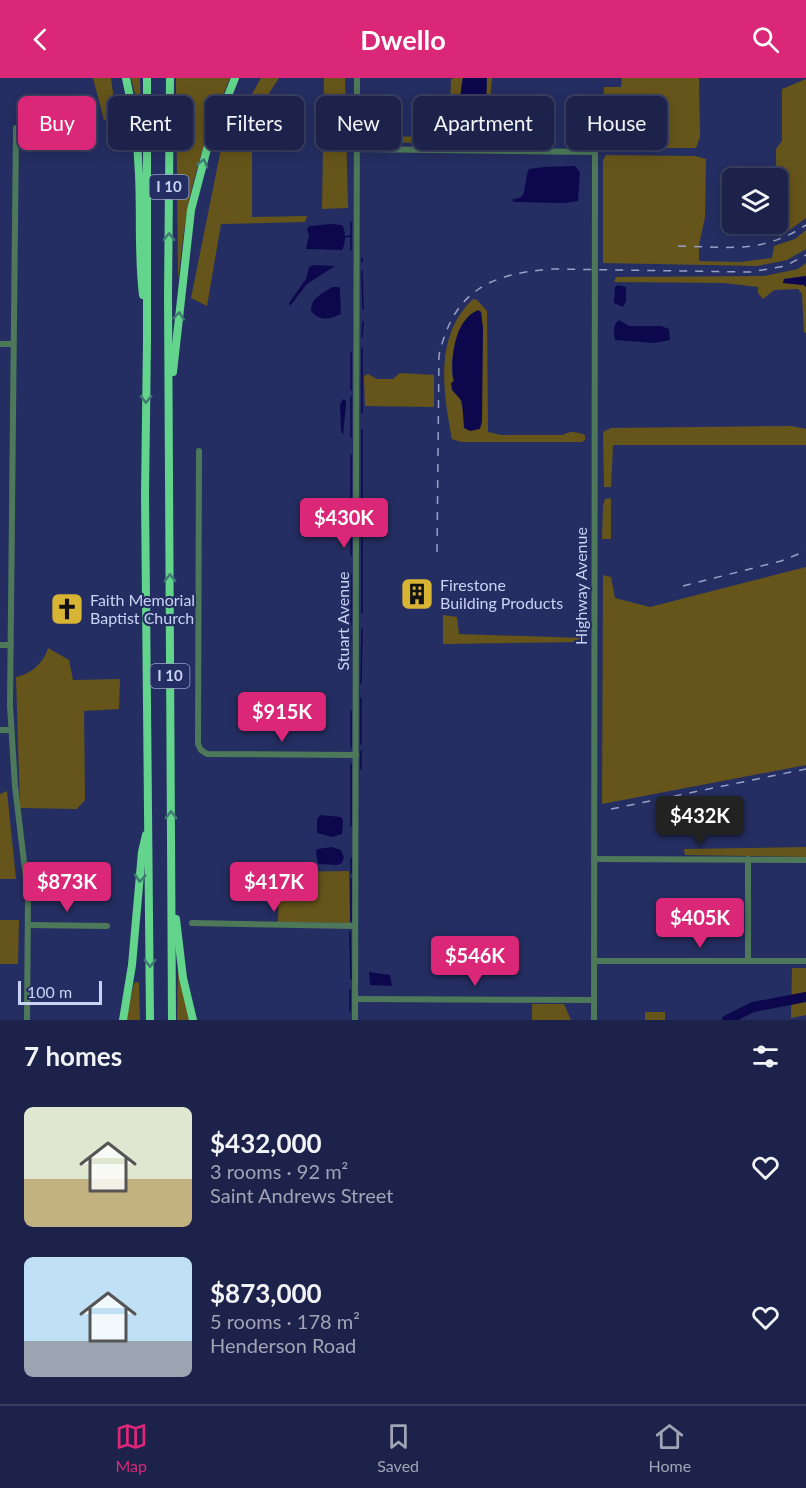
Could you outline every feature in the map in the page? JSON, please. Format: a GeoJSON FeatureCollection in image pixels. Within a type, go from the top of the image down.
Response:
{"type":"FeatureCollection","features":[{"type":"Feature","properties":{"kind":"highway"},"geometry":{"type":"LineString","coordinates":[[126,78],[135,124],[139,172],[140,275],[147,340]]}},
{"type":"Feature","properties":{"kind":"highway","name":"I 10"},"geometry":{"type":"LineString","coordinates":[[147,78],[145,495],[150,820],[150,1020]]}},
{"type":"Feature","properties":{"kind":"highway","name":"I 10"},"geometry":{"type":"LineString","coordinates":[[170,78],[172,1020]]}},
{"type":"Feature","properties":{"kind":"highway"},"geometry":{"type":"LineString","coordinates":[[169,391],[174,367],[191,210],[207,149],[236,78]]}},
{"type":"Feature","properties":{"kind":"highway"},"geometry":{"type":"LineString","coordinates":[[123,1020],[132,965],[142,852],[150,820]]}},
{"type":"Feature","properties":{"kind":"highway"},"geometry":{"type":"LineString","coordinates":[[171,874],[183,978],[192,1020]]}},
{"type":"Feature","properties":{"kind":"street","name":"Stuart Avenue"},"geometry":{"type":"LineString","coordinates":[[357,78],[357,96]]}},
{"type":"Feature","properties":{"kind":"street"},"geometry":{"type":"LineString","coordinates":[[16,128],[11,730],[18,813],[27,880],[27,1020]]}},
{"type":"Feature","properties":{"kind":"street","name":"Stuart Avenue"},"geometry":{"type":"LineString","coordinates":[[355,1020],[357,150]]}},
{"type":"Feature","properties":{"kind":"street","name":"Highway Avenue"},"geometry":{"type":"LineString","coordinates":[[401,150],[595,152],[594,1020]]}},
{"type":"Feature","properties":{"kind":"street"},"geometry":{"type":"LineString","coordinates":[[0,344],[13,344]]}},
{"type":"Feature","properties":{"kind":"street"},"geometry":{"type":"LineString","coordinates":[[199,451],[198,744],[201,750],[207,754],[356,755]]}},
{"type":"Feature","properties":{"kind":"street"},"geometry":{"type":"LineString","coordinates":[[0,645],[11,645]]}},
{"type":"Feature","properties":{"kind":"street"},"geometry":{"type":"LineString","coordinates":[[0,730],[11,730]]}},
{"type":"Feature","properties":{"kind":"street"},"geometry":{"type":"LineString","coordinates":[[594,859],[806,860]]}},
{"type":"Feature","properties":{"kind":"street"},"geometry":{"type":"LineString","coordinates":[[748,859],[748,961]]}},
{"type":"Feature","properties":{"kind":"street"},"geometry":{"type":"LineString","coordinates":[[192,923],[355,926]]}},
{"type":"Feature","properties":{"kind":"street"},"geometry":{"type":"LineString","coordinates":[[28,925],[107,926]]}},
{"type":"Feature","properties":{"kind":"street"},"geometry":{"type":"LineString","coordinates":[[594,961],[806,962]]}},
{"type":"Feature","properties":{"kind":"street"},"geometry":{"type":"LineString","coordinates":[[355,999],[594,1000]]}},
{"type":"Feature","properties":{"kind":"shaded area"},"geometry":{"type":"Polygon","coordinates":[[[93,78],[111,78],[113,96],[108,96],[108,121],[104,120],[93,78]]]}},
{"type":"Feature","properties":{"kind":"shaded area"},"geometry":{"type":"Polygon","coordinates":[[[131,78],[140,78],[140,96],[136,96],[131,78]]]}},
{"type":"Feature","properties":{"kind":"shaded area"},"geometry":{"type":"Polygon","coordinates":[[[176,78],[230,78],[223,96],[205,96],[205,143],[193,184],[178,280],[177,150],[193,150],[193,96],[176,96],[176,78]]]}},
{"type":"Feature","properties":{"kind":"shaded area"},"geometry":{"type":"Polygon","coordinates":[[[261,78],[279,78],[267,96],[251,96],[261,78]]]}},
{"type":"Feature","properties":{"kind":"shaded area"},"geometry":{"type":"Polygon","coordinates":[[[324,78],[345,78],[345,96],[324,96],[324,78]]]}},
{"type":"Feature","properties":{"kind":"shaded area"},"geometry":{"type":"Polygon","coordinates":[[[463,78],[460,96],[450,96],[451,79],[463,78]]]}},
{"type":"Feature","properties":{"kind":"shaded area"},"geometry":{"type":"Polygon","coordinates":[[[463,78],[487,78],[486,96],[461,96],[463,78]]]}},
{"type":"Feature","properties":{"kind":"shaded area"},"geometry":{"type":"Polygon","coordinates":[[[487,78],[492,78],[490,96],[486,96],[487,78]]]}},
{"type":"Feature","properties":{"kind":"shaded area"},"geometry":{"type":"Polygon","coordinates":[[[622,78],[699,78],[700,137],[696,148],[667,148],[667,96],[604,96],[604,87],[621,87],[622,78]]]}},
{"type":"Feature","properties":{"kind":"shaded area"},"geometry":{"type":"Polygon","coordinates":[[[806,79],[806,218],[788,231],[788,168],[776,168],[776,149],[782,141],[782,89],[806,79]]]}},
{"type":"Feature","properties":{"kind":"shaded area"},"geometry":{"type":"Polygon","coordinates":[[[413,136],[413,143],[401,143],[401,137],[413,136]]]}},
{"type":"Feature","properties":{"kind":"shaded area"},"geometry":{"type":"Polygon","coordinates":[[[221,150],[252,150],[252,217],[307,216],[305,222],[221,224],[207,306],[191,298],[221,150]]]}},
{"type":"Feature","properties":{"kind":"shaded area"},"geometry":{"type":"Polygon","coordinates":[[[323,150],[347,150],[348,208],[322,209],[323,150]]]}},
{"type":"Feature","properties":{"kind":"shaded area"},"geometry":{"type":"Polygon","coordinates":[[[606,155],[695,156],[706,159],[705,217],[699,245],[699,261],[740,262],[772,258],[774,246],[795,239],[806,230],[806,249],[787,260],[757,266],[603,263],[603,160],[606,155]]]}},
{"type":"Feature","properties":{"kind":"shaded area"},"geometry":{"type":"Polygon","coordinates":[[[575,166],[580,172],[578,201],[565,203],[514,202],[512,200],[523,194],[529,169],[575,166]]]}},
{"type":"Feature","properties":{"kind":"shaded area"},"geometry":{"type":"Polygon","coordinates":[[[331,224],[343,227],[345,241],[342,250],[306,249],[309,226],[331,224]]]}},
{"type":"Feature","properties":{"kind":"shaded area"},"geometry":{"type":"Polygon","coordinates":[[[806,263],[806,276],[784,279],[783,283],[806,287],[806,333],[804,332],[802,294],[798,289],[774,290],[763,299],[758,293],[758,287],[724,283],[614,282],[616,277],[764,276],[798,269],[806,263]]]}},
{"type":"Feature","properties":{"kind":"shaded area"},"geometry":{"type":"Polygon","coordinates":[[[313,265],[335,266],[307,284],[290,306],[289,303],[306,279],[309,267],[313,265]]]}},
{"type":"Feature","properties":{"kind":"shaded area"},"geometry":{"type":"Polygon","coordinates":[[[806,276],[806,287],[783,283],[784,279],[806,276]]]}},
{"type":"Feature","properties":{"kind":"shaded area"},"geometry":{"type":"Polygon","coordinates":[[[618,285],[626,287],[626,301],[623,307],[614,303],[615,287],[618,285]]]}},
{"type":"Feature","properties":{"kind":"shaded area"},"geometry":{"type":"Polygon","coordinates":[[[332,287],[340,289],[341,314],[329,318],[318,317],[311,311],[311,307],[318,297],[332,287]]]}},
{"type":"Feature","properties":{"kind":"shaded area"},"geometry":{"type":"Polygon","coordinates":[[[473,299],[477,300],[487,311],[488,432],[501,435],[563,435],[574,432],[585,435],[585,440],[582,442],[461,442],[452,439],[444,384],[444,365],[452,330],[473,299]],[[482,317],[462,326],[452,361],[452,376],[464,420],[482,421],[482,317]]]}},
{"type":"Feature","properties":{"kind":"shaded area"},"geometry":{"type":"Polygon","coordinates":[[[478,310],[481,312],[483,328],[482,421],[480,429],[470,431],[464,428],[462,401],[452,390],[451,383],[454,381],[454,352],[459,331],[470,315],[478,310]]]}},
{"type":"Feature","properties":{"kind":"shaded area"},"geometry":{"type":"Polygon","coordinates":[[[619,320],[629,326],[661,326],[669,329],[670,340],[654,343],[615,340],[614,327],[619,320]]]}},
{"type":"Feature","properties":{"kind":"shaded area"},"geometry":{"type":"Polygon","coordinates":[[[400,373],[434,375],[434,407],[365,406],[364,376],[368,374],[377,379],[393,379],[400,373]]]}},
{"type":"Feature","properties":{"kind":"shaded area"},"geometry":{"type":"Polygon","coordinates":[[[343,399],[346,405],[343,435],[340,405],[343,399]]]}},
{"type":"Feature","properties":{"kind":"shaded area"},"geometry":{"type":"Polygon","coordinates":[[[791,426],[806,429],[806,445],[613,445],[611,487],[604,487],[603,432],[611,428],[791,426]]]}},
{"type":"Feature","properties":{"kind":"shaded area"},"geometry":{"type":"Polygon","coordinates":[[[611,498],[611,539],[602,539],[603,506],[605,499],[611,498]]]}},
{"type":"Feature","properties":{"kind":"shaded area"},"geometry":{"type":"Polygon","coordinates":[[[806,567],[806,765],[602,804],[603,575],[611,577],[615,598],[650,607],[806,567]]]}},
{"type":"Feature","properties":{"kind":"shaded area"},"geometry":{"type":"Polygon","coordinates":[[[443,615],[457,617],[459,634],[582,638],[581,642],[443,644],[443,615]]]}},
{"type":"Feature","properties":{"kind":"shaded area"},"geometry":{"type":"Polygon","coordinates":[[[48,648],[69,660],[73,680],[120,679],[119,709],[84,711],[85,800],[77,809],[20,808],[16,677],[36,667],[48,648]]]}},
{"type":"Feature","properties":{"kind":"shaded area"},"geometry":{"type":"Polygon","coordinates":[[[7,791],[16,879],[0,879],[0,794],[7,791]]]}},
{"type":"Feature","properties":{"kind":"shaded area"},"geometry":{"type":"Polygon","coordinates":[[[320,815],[341,817],[343,820],[342,834],[332,837],[317,833],[317,820],[320,815]]]}},
{"type":"Feature","properties":{"kind":"shaded area"},"geometry":{"type":"Polygon","coordinates":[[[332,847],[341,850],[344,857],[342,863],[318,864],[317,849],[332,847]]]}},
{"type":"Feature","properties":{"kind":"shaded area"},"geometry":{"type":"Polygon","coordinates":[[[806,847],[806,857],[685,855],[684,849],[806,847]]]}},
{"type":"Feature","properties":{"kind":"shaded area"},"geometry":{"type":"Polygon","coordinates":[[[349,871],[350,923],[278,922],[279,872],[349,871]]]}},
{"type":"Feature","properties":{"kind":"shaded area"},"geometry":{"type":"Polygon","coordinates":[[[0,920],[19,920],[18,964],[0,964],[0,920]]]}},
{"type":"Feature","properties":{"kind":"shaded area"},"geometry":{"type":"Polygon","coordinates":[[[792,968],[806,968],[806,1015],[791,1018],[792,968]]]}},
{"type":"Feature","properties":{"kind":"shaded area"},"geometry":{"type":"Polygon","coordinates":[[[178,969],[190,1020],[177,1020],[178,969]]]}},
{"type":"Feature","properties":{"kind":"shaded area"},"geometry":{"type":"Polygon","coordinates":[[[369,972],[390,975],[392,986],[370,985],[369,972]]]}},
{"type":"Feature","properties":{"kind":"shaded area"},"geometry":{"type":"Polygon","coordinates":[[[139,982],[140,1020],[126,1020],[134,983],[139,982]]]}},
{"type":"Feature","properties":{"kind":"shaded area"},"geometry":{"type":"Polygon","coordinates":[[[532,1004],[564,1004],[571,1020],[532,1020],[532,1004]]]}},
{"type":"Feature","properties":{"kind":"shaded area"},"geometry":{"type":"Polygon","coordinates":[[[645,1012],[665,1012],[665,1020],[645,1020],[645,1012]]]}},
{"type":"Feature","properties":{"kind":"waterway"},"geometry":{"type":"LineString","coordinates":[[351,222],[351,250]]}},
{"type":"Feature","properties":{"kind":"waterway"},"geometry":{"type":"LineString","coordinates":[[344,237],[351,236]]}},
{"type":"Feature","properties":{"kind":"waterway"},"geometry":{"type":"LineString","coordinates":[[362,271],[363,309]]}},
{"type":"Feature","properties":{"kind":"waterway"},"geometry":{"type":"LineString","coordinates":[[362,337],[363,322]]}},
{"type":"Feature","properties":{"kind":"waterway"},"geometry":{"type":"LineString","coordinates":[[362,348],[362,413]]}},
{"type":"Feature","properties":{"kind":"waterway"},"geometry":{"type":"LineString","coordinates":[[351,352],[351,390]]}},
{"type":"Feature","properties":{"kind":"waterway"},"geometry":{"type":"LineString","coordinates":[[351,397],[351,437]]}},
{"type":"Feature","properties":{"kind":"waterway"},"geometry":{"type":"LineString","coordinates":[[362,430],[362,613]]}},
{"type":"Feature","properties":{"kind":"waterway"},"geometry":{"type":"LineString","coordinates":[[351,455],[351,517]]}},
{"type":"Feature","properties":{"kind":"waterway"},"geometry":{"type":"LineString","coordinates":[[351,535],[351,555]]}},
{"type":"Feature","properties":{"kind":"waterway"},"geometry":{"type":"LineString","coordinates":[[351,574],[351,625]]}},
{"type":"Feature","properties":{"kind":"waterway"},"geometry":{"type":"LineString","coordinates":[[361,683],[362,629]]}},
{"type":"Feature","properties":{"kind":"waterway"},"geometry":{"type":"LineString","coordinates":[[361,698],[361,744]]}},
{"type":"Feature","properties":{"kind":"waterway"},"geometry":{"type":"LineString","coordinates":[[351,711],[351,747]]}},
{"type":"Feature","properties":{"kind":"waterway"},"geometry":{"type":"LineString","coordinates":[[361,751],[361,769]]}},
{"type":"Feature","properties":{"kind":"waterway"},"geometry":{"type":"LineString","coordinates":[[351,764],[351,826]]}},
{"type":"Feature","properties":{"kind":"waterway"},"geometry":{"type":"LineString","coordinates":[[351,858],[351,873]]}},
{"type":"Feature","properties":{"kind":"waterway"},"geometry":{"type":"LineString","coordinates":[[351,879],[351,921]]}},
{"type":"Feature","properties":{"kind":"waterway"},"geometry":{"type":"LineString","coordinates":[[350,932],[351,979]]}},
{"type":"Feature","properties":{"kind":"waterway"},"geometry":{"type":"LineString","coordinates":[[350,990],[350,1011]]}},
{"type":"Feature","properties":{"kind":"waterway"},"geometry":{"type":"LineString","coordinates":[[727,1020],[753,1007],[806,997]]}},
{"type":"Feature","properties":{"kind":"railway"},"geometry":{"type":"LineString","coordinates":[[678,246],[745,247],[760,245],[775,241],[806,225]]}},
{"type":"Feature","properties":{"kind":"railway"},"geometry":{"type":"LineString","coordinates":[[437,552],[439,355],[454,315],[477,290],[509,276],[551,269],[751,272],[785,266],[806,255]]}},
{"type":"Feature","properties":{"kind":"railway"},"geometry":{"type":"LineString","coordinates":[[683,586],[781,561],[806,551]]}},
{"type":"Feature","properties":{"kind":"railway"},"geometry":{"type":"LineString","coordinates":[[611,809],[806,769]]}},
{"type":"Feature","properties":{"kind":"place","name":"Firestone Building Products"},"geometry":{"type":"Point","coordinates":[417,594]}},
{"type":"Feature","properties":{"kind":"place","name":"Faith Memorial Baptist Church"},"geometry":{"type":"Point","coordinates":[67,609]}}]}
